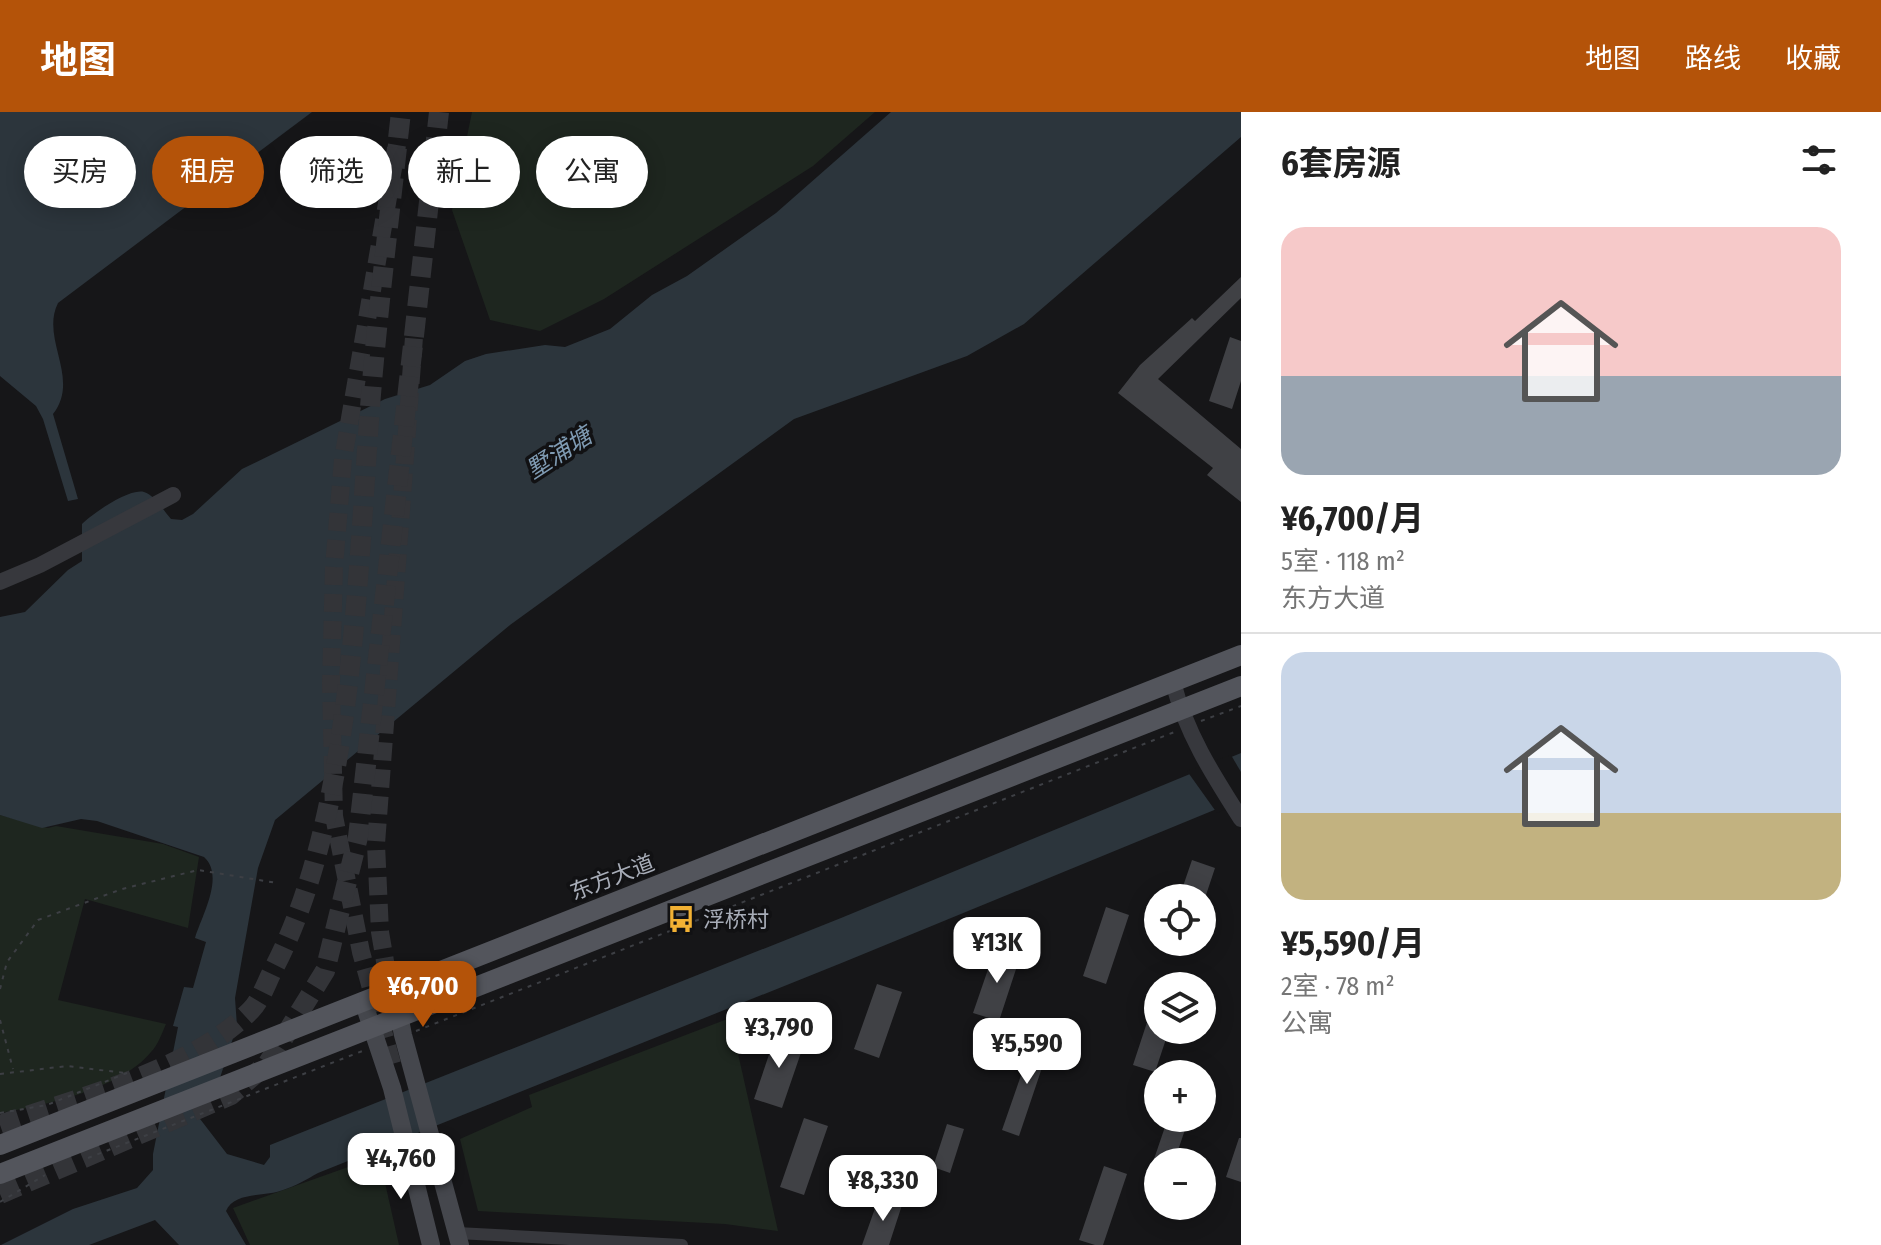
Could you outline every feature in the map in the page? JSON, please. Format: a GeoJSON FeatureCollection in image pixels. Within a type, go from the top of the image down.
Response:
{"type":"FeatureCollection","features":[{"type":"Feature","properties":{"kind":"main road","name":"东方大道"},"geometry":{"type":"LineString","coordinates":[[0,1145],[1241,655]]}},
{"type":"Feature","properties":{"kind":"main road"},"geometry":{"type":"LineString","coordinates":[[0,1174],[136,1130],[226,1086],[402,1026],[1186,721],[1241,686]]}},
{"type":"Feature","properties":{"kind":"main road"},"geometry":{"type":"LineString","coordinates":[[394,990],[459,1239]]}},
{"type":"Feature","properties":{"kind":"main road"},"geometry":{"type":"LineString","coordinates":[[363,1001],[392,1088],[431,1245]]}},
{"type":"Feature","properties":{"kind":"street"},"geometry":{"type":"LineString","coordinates":[[0,582],[40,565],[170,497]]}},
{"type":"Feature","properties":{"kind":"street"},"geometry":{"type":"LineString","coordinates":[[1173,682],[1204,760],[1238,814]]}},
{"type":"Feature","properties":{"kind":"street"},"geometry":{"type":"LineString","coordinates":[[459,1239],[682,1245]]}},
{"type":"Feature","properties":{"kind":"path"},"geometry":{"type":"LineString","coordinates":[[402,1026],[1186,721],[1241,706]]}},
{"type":"Feature","properties":{"kind":"path"},"geometry":{"type":"LineString","coordinates":[[0,989],[7,962],[38,920],[122,889],[198,870],[277,883]]}},
{"type":"Feature","properties":{"kind":"path"},"geometry":{"type":"LineString","coordinates":[[0,1020],[13,1070]]}},
{"type":"Feature","properties":{"kind":"path"},"geometry":{"type":"LineString","coordinates":[[77,1162],[136,1130],[223,1107],[375,1036]]}},
{"type":"Feature","properties":{"kind":"path"},"geometry":{"type":"LineString","coordinates":[[0,1074],[13,1070],[67,1066],[127,1073],[47,1105],[0,1113]]}},
{"type":"Feature","properties":{"kind":"path"},"geometry":{"type":"LineString","coordinates":[[0,1202],[47,1173]]}},
{"type":"Feature","properties":{"kind":"shaded area"},"geometry":{"type":"Polygon","coordinates":[[[472,112],[875,112],[813,166],[604,299],[540,331],[490,320],[452,210],[520,208],[520,136],[467,136],[472,112]]]}},
{"type":"Feature","properties":{"kind":"shaded area"},"geometry":{"type":"Polygon","coordinates":[[[0,815],[48,828],[56,826],[163,844],[199,857],[188,928],[85,899],[58,1000],[166,1024],[153,1049],[138,1065],[102,1085],[38,1106],[0,1113],[0,815]]]}},
{"type":"Feature","properties":{"kind":"shaded area"},"geometry":{"type":"Polygon","coordinates":[[[730,1018],[778,1231],[725,1224],[478,1211],[460,1139],[532,1107],[529,1095],[730,1018]]]}},
{"type":"Feature","properties":{"kind":"shaded area"},"geometry":{"type":"Polygon","coordinates":[[[379,1156],[399,1245],[250,1245],[233,1208],[379,1156]]]}},
{"type":"Feature","properties":{"kind":"water"},"geometry":{"type":"Polygon","coordinates":[[[0,112],[312,112],[264,148],[264,136],[152,136],[152,208],[184,208],[58,303],[54,317],[63,387],[61,400],[53,414],[78,499],[68,501],[43,419],[36,406],[0,376],[0,112]]]}},
{"type":"Feature","properties":{"kind":"water","name":"墅浦塘"},"geometry":{"type":"Polygon","coordinates":[[[891,112],[1241,112],[1241,137],[1024,324],[967,356],[794,419],[510,625],[275,820],[258,868],[235,998],[237,1026],[214,1096],[199,1109],[197,1115],[227,1154],[264,1165],[270,1157],[270,1145],[841,918],[1241,753],[1241,799],[318,1173],[288,1188],[236,1200],[226,1211],[246,1245],[179,1245],[155,1220],[89,1245],[1,1245],[73,1209],[137,1188],[153,1170],[153,1154],[178,1027],[173,1026],[184,987],[193,988],[206,942],[195,938],[210,896],[212,874],[204,857],[97,821],[81,819],[42,828],[0,815],[0,617],[25,612],[68,570],[82,561],[82,524],[120,498],[144,492],[171,519],[182,520],[193,514],[242,469],[385,399],[430,385],[465,361],[486,354],[545,345],[565,347],[610,329],[652,295],[687,276],[776,213],[891,112]]]}},
{"type":"Feature","properties":{"kind":"pier"},"geometry":{"type":"Polygon","coordinates":[[[1231,755],[1241,772],[1241,803],[1217,813],[1187,771],[1231,755]]]}},
{"type":"Feature","properties":{"kind":"building"},"geometry":{"type":"Polygon","coordinates":[[[1241,277],[1241,298],[1158,379],[1241,449],[1241,502],[1207,475],[1213,468],[1118,393],[1140,365],[1192,318],[1195,321],[1241,277]]]}},
{"type":"Feature","properties":{"kind":"building"},"geometry":{"type":"Polygon","coordinates":[[[1230,337],[1241,341],[1241,381],[1232,409],[1209,401],[1230,337]]]}},
{"type":"Feature","properties":{"kind":"building"},"geometry":{"type":"Polygon","coordinates":[[[1192,860],[1215,868],[1210,884],[1184,884],[1192,860]]]}},
{"type":"Feature","properties":{"kind":"building"},"geometry":{"type":"Polygon","coordinates":[[[1106,907],[1129,915],[1106,984],[1083,976],[1106,907]]]}},
{"type":"Feature","properties":{"kind":"building"},"geometry":{"type":"Polygon","coordinates":[[[995,949],[1020,957],[999,1021],[973,1013],[995,949]]]}},
{"type":"Feature","properties":{"kind":"building"},"geometry":{"type":"Polygon","coordinates":[[[877,984],[902,992],[879,1058],[854,1049],[877,984]]]}},
{"type":"Feature","properties":{"kind":"building"},"geometry":{"type":"Polygon","coordinates":[[[777,1031],[805,1041],[782,1108],[754,1099],[777,1031]]]}},
{"type":"Feature","properties":{"kind":"building"},"geometry":{"type":"Polygon","coordinates":[[[1144,1032],[1144,1044],[1164,1044],[1159,1060],[1144,1060],[1144,1068],[1133,1065],[1144,1032]]]}},
{"type":"Feature","properties":{"kind":"building"},"geometry":{"type":"Polygon","coordinates":[[[1035,1035],[1051,1041],[1019,1136],[1002,1130],[1035,1035]]]}},
{"type":"Feature","properties":{"kind":"building"},"geometry":{"type":"Polygon","coordinates":[[[804,1118],[828,1126],[804,1195],[780,1187],[804,1118]]]}},
{"type":"Feature","properties":{"kind":"building"},"geometry":{"type":"Polygon","coordinates":[[[947,1124],[964,1129],[950,1173],[933,1167],[947,1124]]]}},
{"type":"Feature","properties":{"kind":"building"},"geometry":{"type":"Polygon","coordinates":[[[1163,1132],[1184,1132],[1179,1148],[1158,1148],[1163,1132]]]}},
{"type":"Feature","properties":{"kind":"building"},"geometry":{"type":"Polygon","coordinates":[[[1241,1138],[1241,1182],[1226,1177],[1241,1138]]]}},
{"type":"Feature","properties":{"kind":"building"},"geometry":{"type":"Polygon","coordinates":[[[1104,1166],[1127,1174],[1103,1245],[1095,1245],[1079,1240],[1104,1166]]]}},
{"type":"Feature","properties":{"kind":"building"},"geometry":{"type":"Polygon","coordinates":[[[879,1197],[902,1205],[889,1245],[862,1245],[879,1197]]]}},
{"type":"Feature","properties":{"kind":"tunnel"},"geometry":{"type":"LineString","coordinates":[[0,1125],[133,1080],[198,1050],[226,1031],[258,1001],[301,905],[322,835],[348,682],[372,382],[401,112]]}},
{"type":"Feature","properties":{"kind":"tunnel"},"geometry":{"type":"LineString","coordinates":[[0,1194],[231,1095],[268,1063],[325,971],[358,837],[439,112]]}},
{"type":"Feature","properties":{"kind":"tunnel"},"geometry":{"type":"LineString","coordinates":[[392,1064],[361,952],[334,816],[331,683],[334,567],[343,459],[397,145]]}},
{"type":"Feature","properties":{"kind":"tunnel"},"geometry":{"type":"LineString","coordinates":[[392,1002],[380,932],[376,844],[414,337]]}},
{"type":"Feature","properties":{"kind":"place","name":"浮桥村"},"geometry":{"type":"Point","coordinates":[681,919]}}]}
